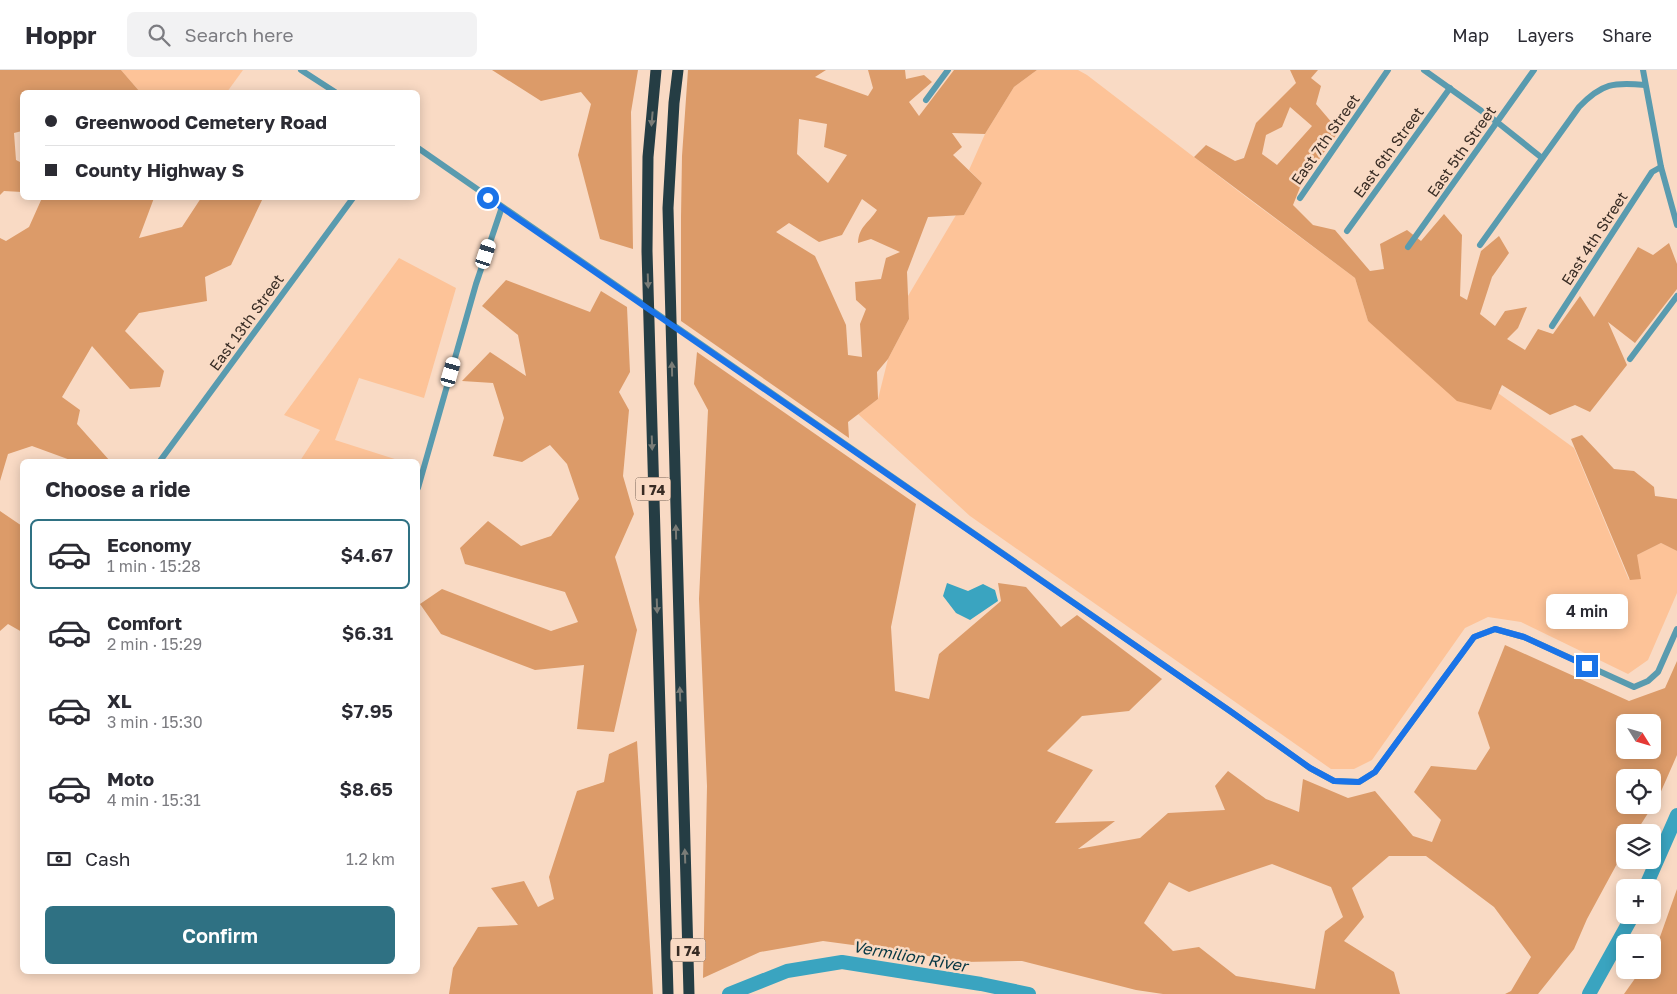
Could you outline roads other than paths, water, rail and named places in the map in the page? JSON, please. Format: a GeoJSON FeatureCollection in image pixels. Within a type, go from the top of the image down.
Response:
{"type":"FeatureCollection","features":[{"type":"Feature","properties":{"kind":"highway","name":"I 74"},"geometry":{"type":"LineString","coordinates":[[656,70],[648,157],[647,251],[668,994]]}},
{"type":"Feature","properties":{"kind":"highway","name":"I 74"},"geometry":{"type":"LineString","coordinates":[[678,70],[674,103],[668,208],[689,994]]}},
{"type":"Feature","properties":{"kind":"street"},"geometry":{"type":"LineString","coordinates":[[302,70],[332,90]]}},
{"type":"Feature","properties":{"kind":"street"},"geometry":{"type":"LineString","coordinates":[[926,100],[948,70]]}},
{"type":"Feature","properties":{"kind":"street","name":"East 7th Street"},"geometry":{"type":"LineString","coordinates":[[1300,198],[1388,70]]}},
{"type":"Feature","properties":{"kind":"street"},"geometry":{"type":"LineString","coordinates":[[1424,70],[1497,122],[1542,158]]}},
{"type":"Feature","properties":{"kind":"street","name":"East 5th Street"},"geometry":{"type":"LineString","coordinates":[[1408,247],[1534,70]]}},
{"type":"Feature","properties":{"kind":"street"},"geometry":{"type":"LineString","coordinates":[[1643,70],[1661,167],[1677,226]]}},
{"type":"Feature","properties":{"kind":"street"},"geometry":{"type":"LineString","coordinates":[[1480,245],[1579,107],[1603,87],[1630,84],[1645,85]]}},
{"type":"Feature","properties":{"kind":"street","name":"East 6th Street"},"geometry":{"type":"LineString","coordinates":[[1347,231],[1450,88]]}},
{"type":"Feature","properties":{"kind":"street"},"geometry":{"type":"LineString","coordinates":[[420,149],[1310,768],[1334,781],[1359,782],[1375,772],[1474,637],[1495,629],[1524,637],[1634,687],[1648,681],[1658,672],[1677,629]]}},
{"type":"Feature","properties":{"kind":"street","name":"East 4th Street"},"geometry":{"type":"LineString","coordinates":[[1552,326],[1652,172],[1661,167]]}},
{"type":"Feature","properties":{"kind":"street","name":"East 13th Street"},"geometry":{"type":"LineString","coordinates":[[161,459],[352,200]]}},
{"type":"Feature","properties":{"kind":"street"},"geometry":{"type":"LineString","coordinates":[[420,481],[476,284],[502,207]]}},
{"type":"Feature","properties":{"kind":"street"},"geometry":{"type":"LineString","coordinates":[[1630,359],[1677,296]]}},
{"type":"Feature","properties":{"kind":"water"},"geometry":{"type":"Polygon","coordinates":[[[947,583],[968,591],[983,584],[995,590],[998,601],[970,620],[956,613],[943,596],[947,583]]]}},
{"type":"Feature","properties":{"kind":"waterway","name":"Vermilion River"},"geometry":{"type":"LineString","coordinates":[[1649,879],[1677,815]]}},
{"type":"Feature","properties":{"kind":"waterway","name":"Vermilion River"},"geometry":{"type":"LineString","coordinates":[[1589,994],[1628,924]]}},
{"type":"Feature","properties":{"kind":"waterway","name":"Vermilion River"},"geometry":{"type":"LineString","coordinates":[[729,994],[787,971],[842,962],[981,984],[1029,994]]}}]}
